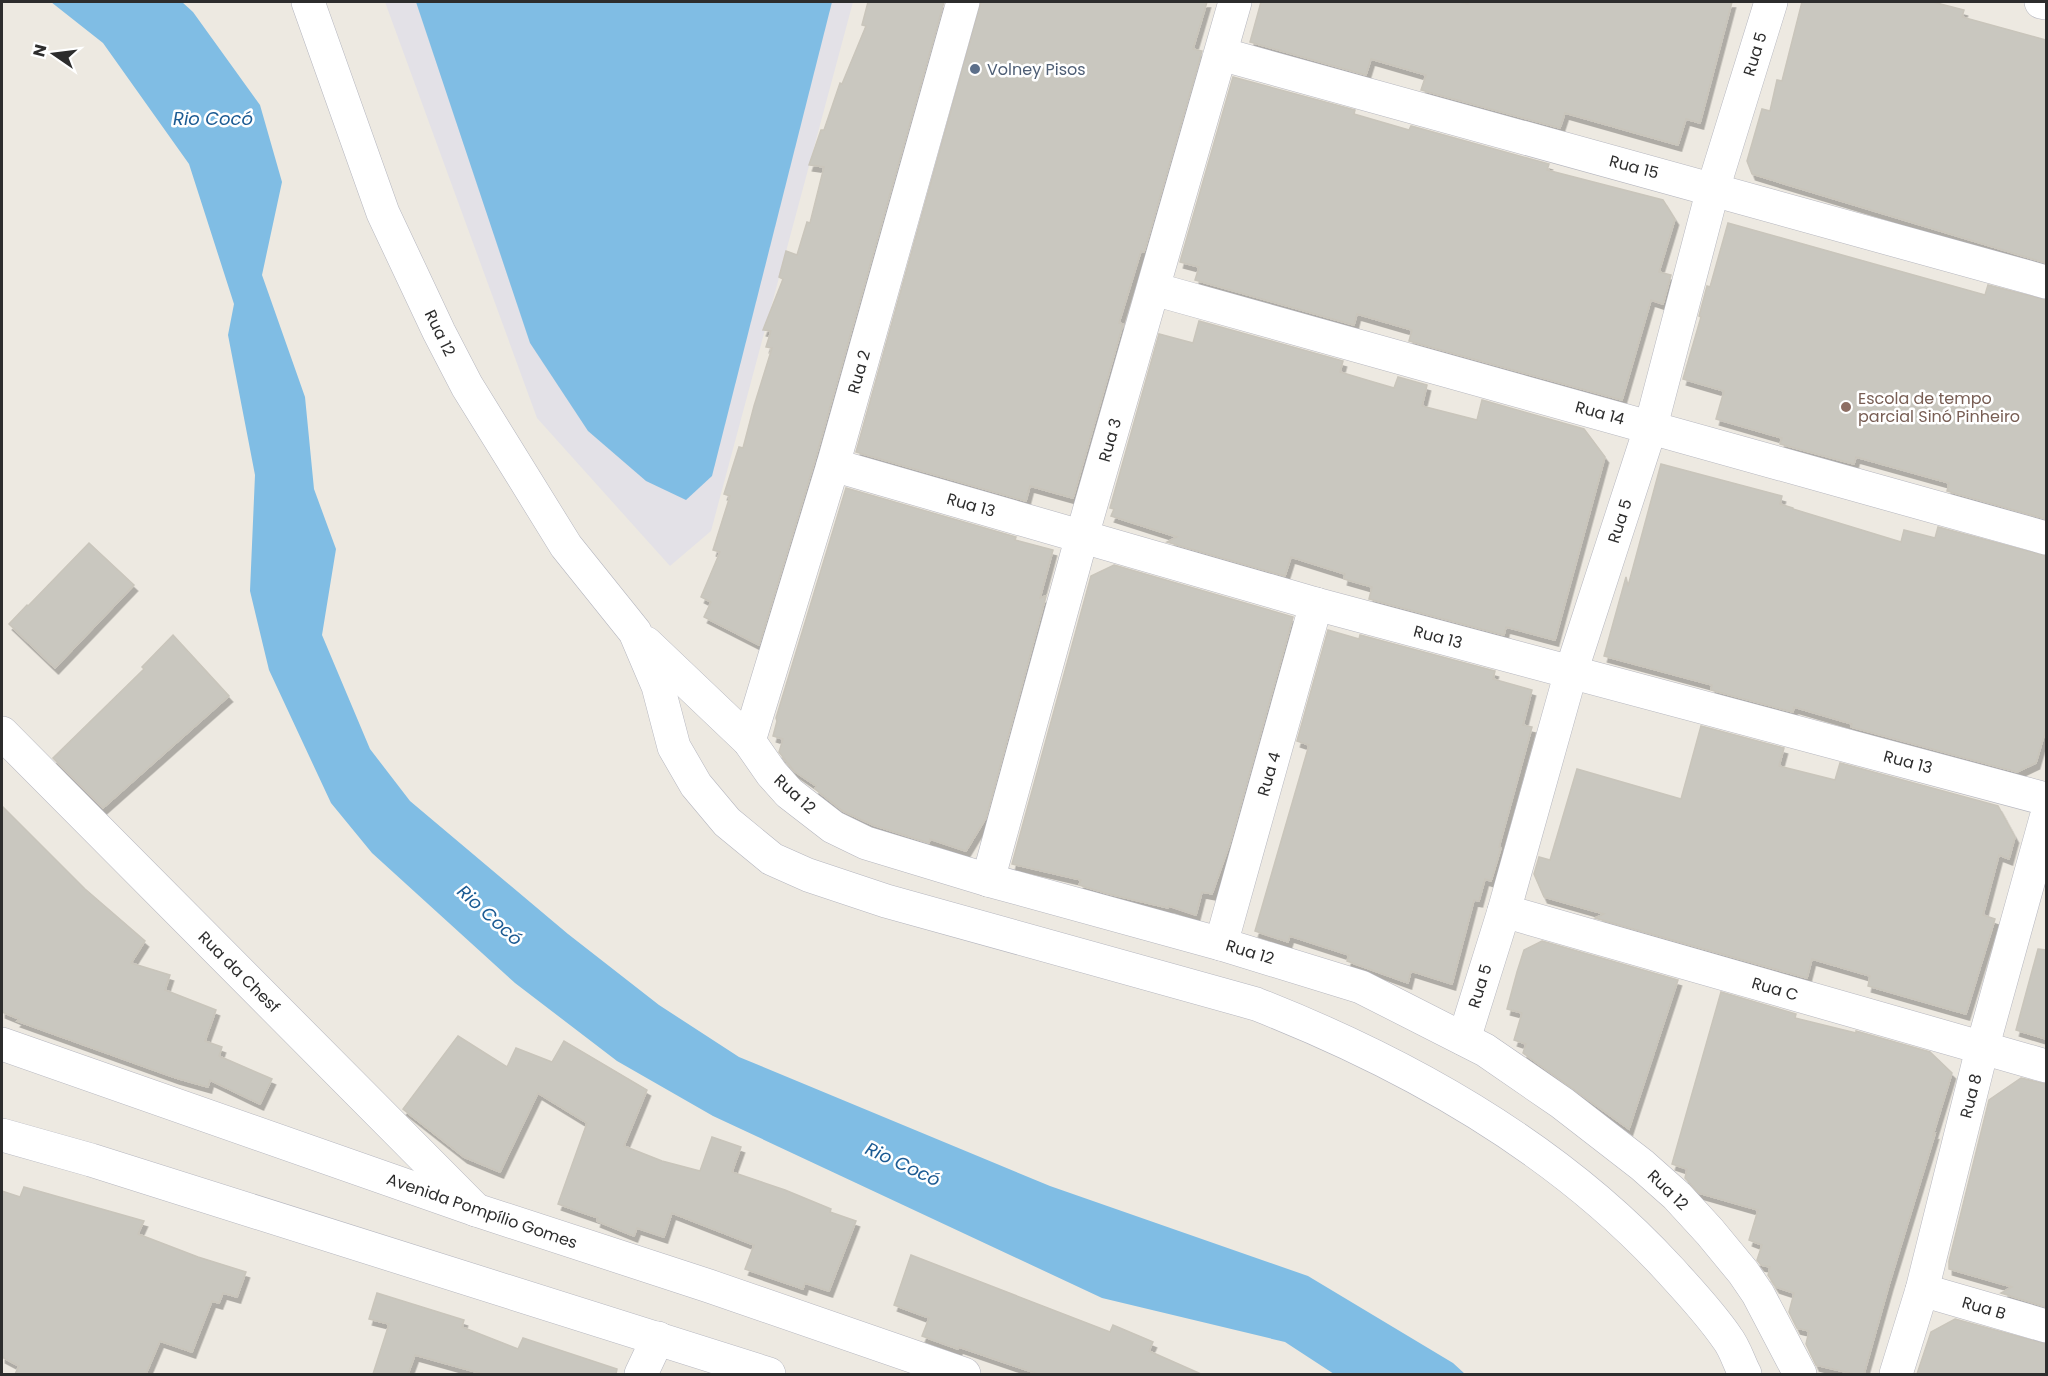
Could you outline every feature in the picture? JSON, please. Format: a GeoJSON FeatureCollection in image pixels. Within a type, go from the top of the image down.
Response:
{"type":"FeatureCollection","features":[{"type":"Feature","properties":{"kind":"street","name":"Rua 12"},"geometry":{"type":"LineString","coordinates":[[308,2],[383,213],[457,368],[566,546],[635,632],[749,741],[772,774],[789,793],[833,827],[866,843],[988,880],[1221,944],[1361,987],[1485,1050],[1562,1103],[1642,1165],[1677,1196],[1743,1272],[1762,1302],[1800,1374]]}},
{"type":"Feature","properties":{"kind":"street","name":"Rua 2"},"geometry":{"type":"LineString","coordinates":[[749,741],[833,465],[963,2]]}},
{"type":"Feature","properties":{"kind":"street","name":"Rua 3"},"geometry":{"type":"LineString","coordinates":[[988,880],[1082,536],[1235,2]]}},
{"type":"Feature","properties":{"kind":"street","name":"Rua 5"},"geometry":{"type":"LineString","coordinates":[[1464,1038],[1504,911],[1571,672],[1651,426],[1713,189],[1771,2]]}},
{"type":"Feature","properties":{"kind":"street"},"geometry":{"type":"LineString","coordinates":[[2041,2],[2046,3]]}},
{"type":"Feature","properties":{"kind":"street","name":"Rua 15"},"geometry":{"type":"LineString","coordinates":[[1221,54],[2046,282]]}},
{"type":"Feature","properties":{"kind":"street","name":"Rua 14"},"geometry":{"type":"LineString","coordinates":[[1154,289],[2046,538]]}},
{"type":"Feature","properties":{"kind":"street","name":"Rua 13"},"geometry":{"type":"LineString","coordinates":[[833,465],[1316,604],[2046,799]]}},
{"type":"Feature","properties":{"kind":"street","name":"Rua 4"},"geometry":{"type":"LineString","coordinates":[[1221,944],[1316,604]]}},
{"type":"Feature","properties":{"kind":"street","name":"Rua 12"},"geometry":{"type":"LineString","coordinates":[[635,632],[658,686],[674,747],[696,784],[727,822],[772,859],[808,875],[886,901],[1256,1004],[1315,1027],[1381,1058],[1510,1134],[1559,1168],[1605,1205],[1649,1247],[1729,1339],[1745,1374]]}},
{"type":"Feature","properties":{"kind":"street","name":"Rua da Chesf"},"geometry":{"type":"LineString","coordinates":[[2,733],[476,1210]]}},
{"type":"Feature","properties":{"kind":"street","name":"Rua 8"},"geometry":{"type":"LineString","coordinates":[[1896,1374],[1922,1290],[1982,1049],[2046,818]]}},
{"type":"Feature","properties":{"kind":"street","name":"Rua C"},"geometry":{"type":"LineString","coordinates":[[1504,911],[2046,1066]]}},
{"type":"Feature","properties":{"kind":"street","name":"Avenida Pompílio Gomes"},"geometry":{"type":"LineString","coordinates":[[2,1044],[476,1210],[709,1286],[964,1374]]}},
{"type":"Feature","properties":{"kind":"street"},"geometry":{"type":"LineString","coordinates":[[2,1135],[91,1160],[769,1374]]}},
{"type":"Feature","properties":{"kind":"street","name":"Rua B"},"geometry":{"type":"LineString","coordinates":[[1922,1290],[2046,1326]]}},
{"type":"Feature","properties":{"kind":"street"},"geometry":{"type":"LineString","coordinates":[[641,1374],[658,1338]]}},
{"type":"Feature","properties":{"kind":"shaded area"},"geometry":{"type":"Polygon","coordinates":[[[385,2],[853,2],[711,531],[670,566],[537,418],[385,2]]]}},
{"type":"Feature","properties":{"kind":"water","name":"Rio Cocó"},"geometry":{"type":"Polygon","coordinates":[[[51,2],[182,2],[193,12],[260,105],[282,182],[262,275],[305,397],[314,489],[336,549],[322,635],[370,749],[410,801],[568,934],[659,1005],[739,1057],[1050,1186],[1308,1276],[1453,1363],[1465,1374],[1334,1374],[1285,1342],[1102,1298],[713,1116],[617,1061],[515,983],[372,853],[331,803],[269,670],[250,591],[255,475],[228,335],[234,304],[189,164],[103,43],[51,2]]]}},
{"type":"Feature","properties":{"kind":"water"},"geometry":{"type":"Polygon","coordinates":[[[416,2],[832,2],[712,476],[686,500],[646,481],[588,431],[530,343],[416,2]]]}},
{"type":"Feature","properties":{"kind":"building"},"geometry":{"type":"Polygon","coordinates":[[[868,2],[944,2],[815,460],[759,645],[704,617],[711,602],[701,597],[720,552],[713,550],[730,496],[724,494],[739,447],[743,448],[772,348],[766,347],[771,331],[763,330],[783,279],[779,277],[786,251],[797,255],[807,222],[810,223],[824,167],[809,165],[840,83],[842,84],[866,26],[862,25],[868,2]]]}},
{"type":"Feature","properties":{"kind":"building"},"geometry":{"type":"Polygon","coordinates":[[[981,2],[1207,2],[1193,49],[1202,51],[1144,252],[1141,251],[1119,323],[1123,324],[1073,498],[1030,486],[1026,501],[856,452],[981,2]]]}},
{"type":"Feature","properties":{"kind":"building"},"geometry":{"type":"Polygon","coordinates":[[[1261,2],[1460,2],[1468,4],[1469,2],[1732,2],[1700,123],[1686,119],[1678,145],[1565,113],[1560,128],[1421,90],[1426,75],[1371,59],[1366,75],[1250,42],[1261,2]]]}},
{"type":"Feature","properties":{"kind":"building"},"geometry":{"type":"Polygon","coordinates":[[[1802,2],[1933,2],[1964,10],[1962,17],[2046,40],[2046,263],[1752,174],[1747,161],[1762,109],[1770,111],[1777,80],[1782,81],[1802,2]]]}},
{"type":"Feature","properties":{"kind":"building"},"geometry":{"type":"Polygon","coordinates":[[[1233,77],[1355,110],[1354,114],[1409,130],[1411,126],[1549,164],[1547,170],[1663,200],[1675,219],[1659,272],[1671,275],[1663,304],[1651,300],[1622,400],[1409,341],[1412,330],[1357,314],[1354,325],[1195,280],[1199,267],[1180,262],[1233,77]]]}},
{"type":"Feature","properties":{"kind":"building"},"geometry":{"type":"Polygon","coordinates":[[[1728,223],[1985,295],[1988,285],[2046,300],[2046,519],[1947,491],[1949,483],[1856,457],[1854,464],[1780,444],[1782,438],[1716,419],[1724,391],[1683,379],[1701,317],[1699,316],[1707,286],[1710,287],[1728,223]]]}},
{"type":"Feature","properties":{"kind":"building"},"geometry":{"type":"Polygon","coordinates":[[[1199,321],[1343,361],[1340,372],[1394,388],[1398,377],[1427,385],[1422,406],[1477,420],[1482,400],[1584,429],[1605,457],[1555,640],[1506,627],[1504,635],[1369,599],[1372,587],[1344,579],[1345,574],[1291,557],[1285,576],[1167,542],[1177,537],[1111,516],[1114,509],[1110,508],[1159,334],[1193,343],[1199,321]]]}},
{"type":"Feature","properties":{"kind":"building"},"geometry":{"type":"Polygon","coordinates":[[[1661,464],[1782,496],[1780,504],[1901,542],[1904,530],[1935,538],[1938,527],[2046,556],[2046,729],[2036,763],[2017,772],[1851,727],[1852,724],[1794,707],[1793,712],[1711,690],[1712,685],[1604,656],[1626,577],[1628,586],[1661,464]]]}},
{"type":"Feature","properties":{"kind":"building"},"geometry":{"type":"Polygon","coordinates":[[[846,488],[1016,537],[1015,540],[1053,550],[1040,598],[1046,596],[986,818],[966,851],[930,839],[929,843],[873,825],[843,811],[815,789],[816,786],[794,771],[779,752],[783,739],[773,736],[776,718],[846,488]]]}},
{"type":"Feature","properties":{"kind":"building"},"geometry":{"type":"Polygon","coordinates":[[[89,543],[134,585],[55,668],[9,624],[89,543]]]}},
{"type":"Feature","properties":{"kind":"building"},"geometry":{"type":"Polygon","coordinates":[[[1114,565],[1293,617],[1230,843],[1212,894],[1202,892],[1196,915],[1169,906],[1168,908],[1079,885],[1081,880],[1012,864],[1091,576],[1114,565]]]}},
{"type":"Feature","properties":{"kind":"building"},"geometry":{"type":"Polygon","coordinates":[[[1328,630],[1359,639],[1360,635],[1495,671],[1493,679],[1532,690],[1523,725],[1532,727],[1499,847],[1501,848],[1491,881],[1485,879],[1479,901],[1474,900],[1452,984],[1411,971],[1408,983],[1347,961],[1349,955],[1290,936],[1288,942],[1255,931],[1309,745],[1297,741],[1328,630]]]}},
{"type":"Feature","properties":{"kind":"building"},"geometry":{"type":"Polygon","coordinates":[[[173,635],[229,696],[103,808],[53,758],[144,669],[142,667],[173,635]]]}},
{"type":"Feature","properties":{"kind":"building"},"geometry":{"type":"Polygon","coordinates":[[[1701,726],[1784,748],[1779,766],[1835,780],[1840,763],[1998,806],[2015,837],[2009,859],[1999,855],[1983,915],[1995,919],[1966,1014],[1868,986],[1870,976],[1812,959],[1807,978],[1595,918],[1604,914],[1544,897],[1534,874],[1539,857],[1550,860],[1577,769],[1681,799],[1701,726]]]}},
{"type":"Feature","properties":{"kind":"building"},"geometry":{"type":"Polygon","coordinates":[[[2,806],[85,889],[145,941],[131,963],[170,975],[165,990],[216,1010],[205,1041],[222,1047],[219,1056],[272,1079],[260,1104],[210,1080],[208,1087],[176,1078],[17,1021],[19,1019],[2,1012],[2,806]]]}},
{"type":"Feature","properties":{"kind":"building"},"geometry":{"type":"Polygon","coordinates":[[[1542,941],[1678,980],[1629,1129],[1523,1053],[1526,1044],[1514,1040],[1522,1013],[1507,1009],[1517,972],[1524,950],[1542,941]]]}},
{"type":"Feature","properties":{"kind":"building"},"geometry":{"type":"Polygon","coordinates":[[[2038,949],[2046,950],[2046,1039],[2016,1030],[2038,949]]]}},
{"type":"Feature","properties":{"kind":"building"},"geometry":{"type":"Polygon","coordinates":[[[1721,992],[1796,1014],[1795,1018],[1856,1033],[1856,1031],[1930,1052],[1952,1073],[1864,1374],[1854,1374],[1816,1365],[1806,1344],[1809,1331],[1797,1328],[1789,1312],[1794,1293],[1776,1287],[1768,1275],[1770,1267],[1761,1265],[1757,1260],[1762,1245],[1749,1240],[1758,1210],[1699,1193],[1685,1178],[1687,1169],[1672,1164],[1721,992]]]}},
{"type":"Feature","properties":{"kind":"building"},"geometry":{"type":"Polygon","coordinates":[[[458,1036],[507,1067],[516,1048],[552,1062],[564,1041],[647,1090],[624,1146],[662,1161],[700,1171],[712,1137],[741,1147],[732,1172],[785,1190],[831,1209],[830,1212],[856,1221],[829,1291],[805,1283],[803,1289],[745,1269],[754,1245],[672,1213],[664,1237],[637,1228],[634,1236],[597,1221],[598,1218],[558,1204],[587,1123],[538,1093],[500,1172],[464,1157],[403,1109],[458,1036]]]}},
{"type":"Feature","properties":{"kind":"building"},"geometry":{"type":"Polygon","coordinates":[[[2021,1078],[2046,1084],[2046,1307],[2001,1293],[2012,1287],[1949,1269],[1949,1261],[1989,1100],[2021,1078]]]}},
{"type":"Feature","properties":{"kind":"building"},"geometry":{"type":"Polygon","coordinates":[[[24,1187],[144,1221],[138,1234],[246,1272],[237,1297],[223,1293],[219,1303],[212,1301],[192,1352],[160,1341],[146,1374],[15,1374],[19,1366],[2,1357],[2,1191],[20,1197],[24,1187]]]}},
{"type":"Feature","properties":{"kind":"building"},"geometry":{"type":"Polygon","coordinates":[[[911,1255],[1110,1332],[1113,1325],[1153,1342],[1149,1351],[1201,1374],[1038,1374],[922,1336],[929,1318],[894,1305],[911,1255]]]}},
{"type":"Feature","properties":{"kind":"building"},"geometry":{"type":"Polygon","coordinates":[[[377,1293],[464,1320],[462,1327],[518,1349],[523,1338],[617,1369],[616,1374],[483,1374],[415,1355],[408,1374],[373,1374],[389,1324],[369,1319],[377,1293]]]}},
{"type":"Feature","properties":{"kind":"building"},"geometry":{"type":"Polygon","coordinates":[[[1955,1319],[2046,1344],[2046,1374],[1917,1374],[1931,1332],[1955,1319]]]}},
{"type":"Feature","properties":{"kind":"place","name":"Volney Pisos"},"geometry":{"type":"Point","coordinates":[975,69]}},
{"type":"Feature","properties":{"kind":"place","name":"Escola de tempo parcial Sinó Pinheiro"},"geometry":{"type":"Point","coordinates":[1846,407]}}]}
